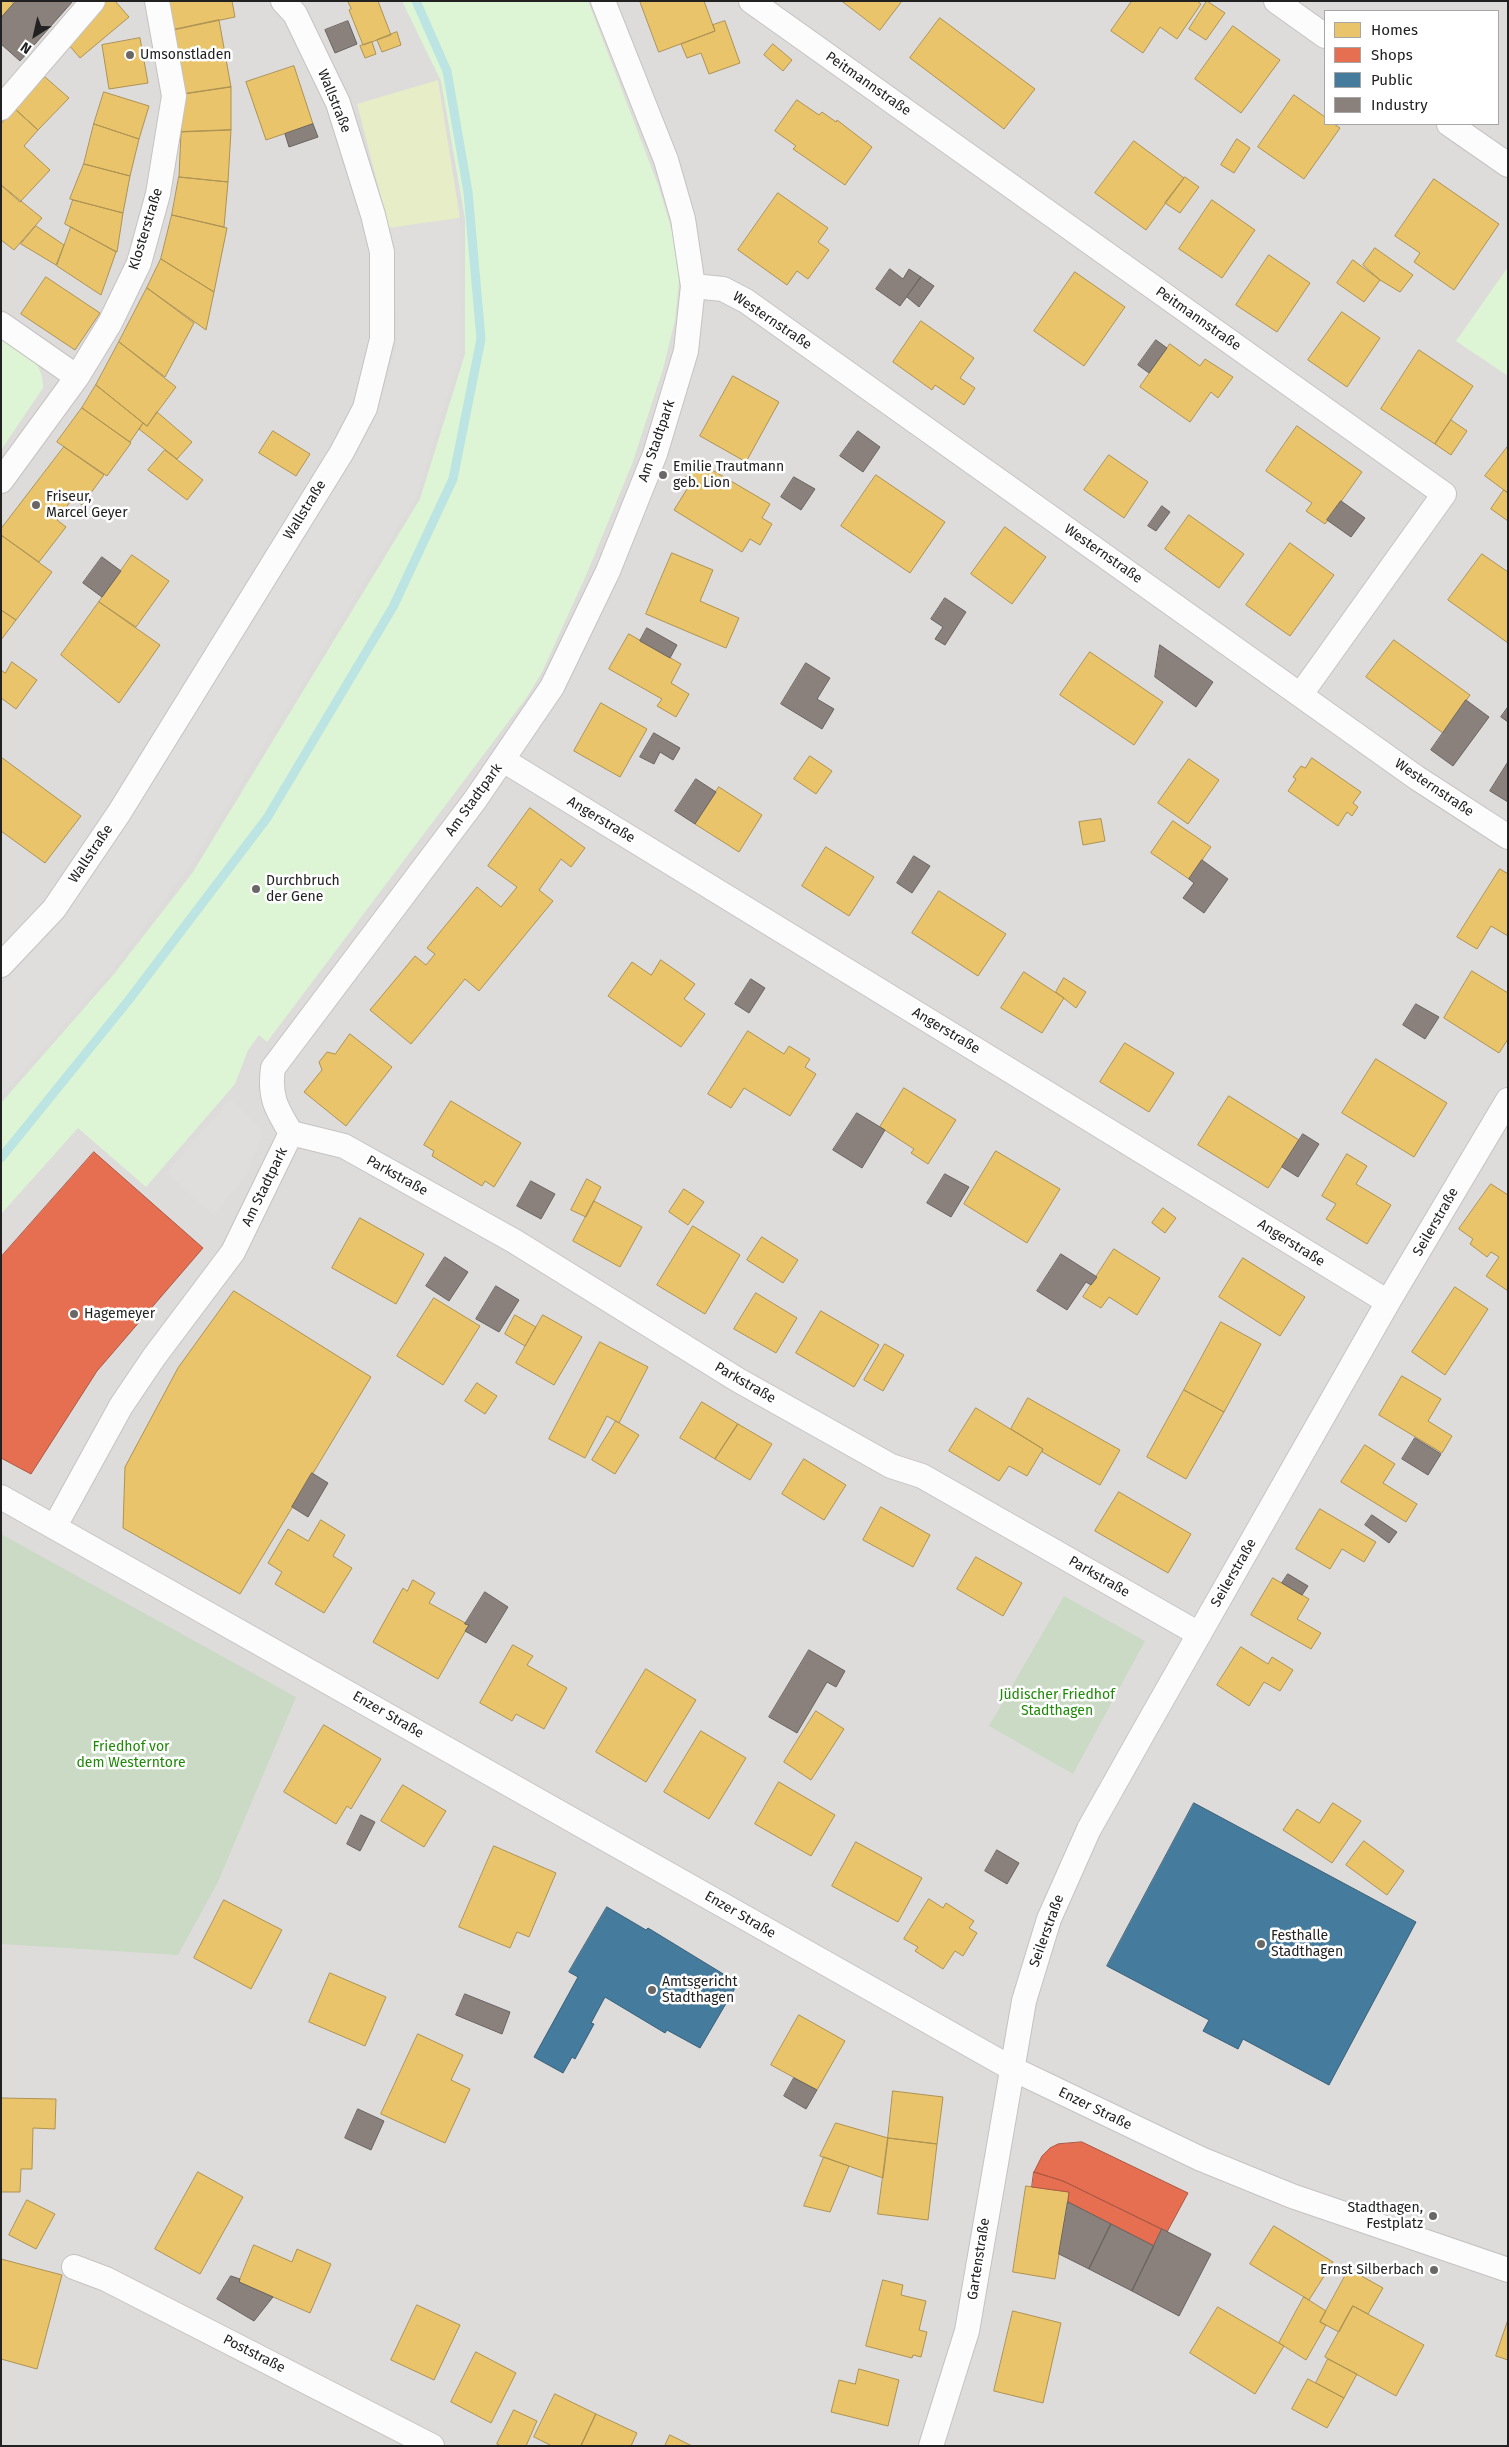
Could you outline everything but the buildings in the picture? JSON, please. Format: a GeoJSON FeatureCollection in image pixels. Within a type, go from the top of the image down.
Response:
{"type":"FeatureCollection","features":[{"type":"Feature","properties":{"kind":"street"},"geometry":{"type":"LineString","coordinates":[[1,108],[93,1]]}},
{"type":"Feature","properties":{"kind":"street","name":"Klosterstraße"},"geometry":{"type":"LineString","coordinates":[[1,481],[77,377],[110,323],[139,262],[158,194],[174,96],[157,1]]}},
{"type":"Feature","properties":{"kind":"street","name":"Wallstraße"},"geometry":{"type":"LineString","coordinates":[[1,965],[54,909],[119,813],[342,452],[365,408],[382,339],[382,252],[373,215],[338,104],[294,14],[283,1]]}},
{"type":"Feature","properties":{"kind":"street","name":"Am Stadtpark"},"geometry":{"type":"LineString","coordinates":[[55,1526],[121,1406],[154,1357],[233,1252],[291,1133],[276,1108],[270,1089],[273,1068],[504,760],[552,687],[619,544],[654,454],[686,351],[693,286],[682,219],[666,160],[603,1]]}},
{"type":"Feature","properties":{"kind":"street","name":"Peitmannstraße"},"geometry":{"type":"LineString","coordinates":[[751,1],[1444,494],[1301,694]]}},
{"type":"Feature","properties":{"kind":"street"},"geometry":{"type":"LineString","coordinates":[[1276,1],[1324,35]]}},
{"type":"Feature","properties":{"kind":"street"},"geometry":{"type":"LineString","coordinates":[[1450,125],[1508,165]]}},
{"type":"Feature","properties":{"kind":"street","name":"Westernstraße"},"geometry":{"type":"LineString","coordinates":[[693,286],[723,289],[746,301],[1417,778],[1508,837]]}},
{"type":"Feature","properties":{"kind":"street"},"geometry":{"type":"LineString","coordinates":[[1,324],[77,377]]}},
{"type":"Feature","properties":{"kind":"street","name":"Angerstraße"},"geometry":{"type":"LineString","coordinates":[[504,760],[1388,1302]]}},
{"type":"Feature","properties":{"kind":"street","name":"Seilerstraße"},"geometry":{"type":"LineString","coordinates":[[1011,2068],[1024,2001],[1050,1919],[1089,1829],[1388,1302],[1508,1100]]}},
{"type":"Feature","properties":{"kind":"street","name":"Parkstraße"},"geometry":{"type":"LineString","coordinates":[[291,1133],[344,1146],[514,1241],[738,1380],[891,1466],[922,1476],[1200,1634]]}},
{"type":"Feature","properties":{"kind":"street","name":"Enzer Straße"},"geometry":{"type":"LineString","coordinates":[[1,1497],[1011,2068],[1219,2166],[1323,2207],[1508,2270]]}},
{"type":"Feature","properties":{"kind":"street","name":"Gartenstraße"},"geometry":{"type":"LineString","coordinates":[[931,2446],[967,2331],[1011,2068]]}},
{"type":"Feature","properties":{"kind":"street","name":"Poststraße"},"geometry":{"type":"LineString","coordinates":[[74,2267],[106,2279],[432,2446]]}},
{"type":"Feature","properties":{"kind":"shaded area"},"geometry":{"type":"Polygon","coordinates":[[[1,1],[1508,1],[1508,2446],[1,2446],[1,1]]]}},
{"type":"Feature","properties":{"kind":"shaded area"},"geometry":{"type":"Polygon","coordinates":[[[460,218],[461,353],[417,496],[194,860],[113,969],[1,1097],[1,986],[62,920],[129,820],[353,459],[376,415],[397,345],[394,252],[389,228],[460,218]]]}},
{"type":"Feature","properties":{"kind":"shaded area"},"geometry":{"type":"Polygon","coordinates":[[[230,1099],[263,1131],[246,1176],[213,1215],[166,1173],[230,1099]]]}},
{"type":"Feature","properties":{"kind":"green space"},"geometry":{"type":"Polygon","coordinates":[[[402,1],[588,1],[658,185],[672,231],[679,280],[675,320],[663,369],[632,464],[587,573],[542,672],[527,697],[267,1042],[259,1035],[248,1050],[235,1084],[146,1187],[78,1128],[1,1214],[1,1103],[114,974],[193,872],[420,499],[465,354],[465,219],[441,81],[402,1]]]}},
{"type":"Feature","properties":{"kind":"green space"},"geometry":{"type":"Polygon","coordinates":[[[438,80],[460,218],[389,228],[357,104],[438,80]]]}},
{"type":"Feature","properties":{"kind":"green space"},"geometry":{"type":"Polygon","coordinates":[[[1508,267],[1508,376],[1456,341],[1508,267]]]}},
{"type":"Feature","properties":{"kind":"green space"},"geometry":{"type":"Polygon","coordinates":[[[1,337],[24,352],[36,363],[40,369],[43,388],[1,450],[1,337]]]}},
{"type":"Feature","properties":{"kind":"green space","name":"Friedhof vor dem Westerntore"},"geometry":{"type":"Polygon","coordinates":[[[1,1534],[296,1697],[218,1882],[178,1955],[1,1944],[1,1534]]]}},
{"type":"Feature","properties":{"kind":"green space","name":"Jüdischer Friedhof Stadthagen"},"geometry":{"type":"Polygon","coordinates":[[[1064,1596],[1145,1641],[1073,1774],[989,1726],[1064,1596]]]}},
{"type":"Feature","properties":{"kind":"waterway"},"geometry":{"type":"LineString","coordinates":[[1,1158],[128,1001],[267,818],[393,607],[453,479],[481,339],[468,192],[447,71],[416,1]]}},
{"type":"Feature","properties":{"kind":"place","name":"Umsonstladen"},"geometry":{"type":"Point","coordinates":[130,55]}},
{"type":"Feature","properties":{"kind":"place","name":"Emilie Trautmann geb. Lion"},"geometry":{"type":"Point","coordinates":[663,475]}},
{"type":"Feature","properties":{"kind":"place","name":"Friseur, Marcel Geyer"},"geometry":{"type":"Point","coordinates":[36,505]}},
{"type":"Feature","properties":{"kind":"place","name":"Durchbruch der Gene"},"geometry":{"type":"Point","coordinates":[256,889]}},
{"type":"Feature","properties":{"kind":"place","name":"Hagemeyer"},"geometry":{"type":"Point","coordinates":[74,1314]}},
{"type":"Feature","properties":{"kind":"place","name":"Festhalle Stadthagen"},"geometry":{"type":"Point","coordinates":[1261,1944]}},
{"type":"Feature","properties":{"kind":"place","name":"Amtsgericht Stadthagen"},"geometry":{"type":"Point","coordinates":[652,1990]}},
{"type":"Feature","properties":{"kind":"place","name":"Stadthagen, Festplatz"},"geometry":{"type":"Point","coordinates":[1433,2216]}},
{"type":"Feature","properties":{"kind":"place","name":"Ernst Silberbach"},"geometry":{"type":"Point","coordinates":[1434,2270]}}]}
